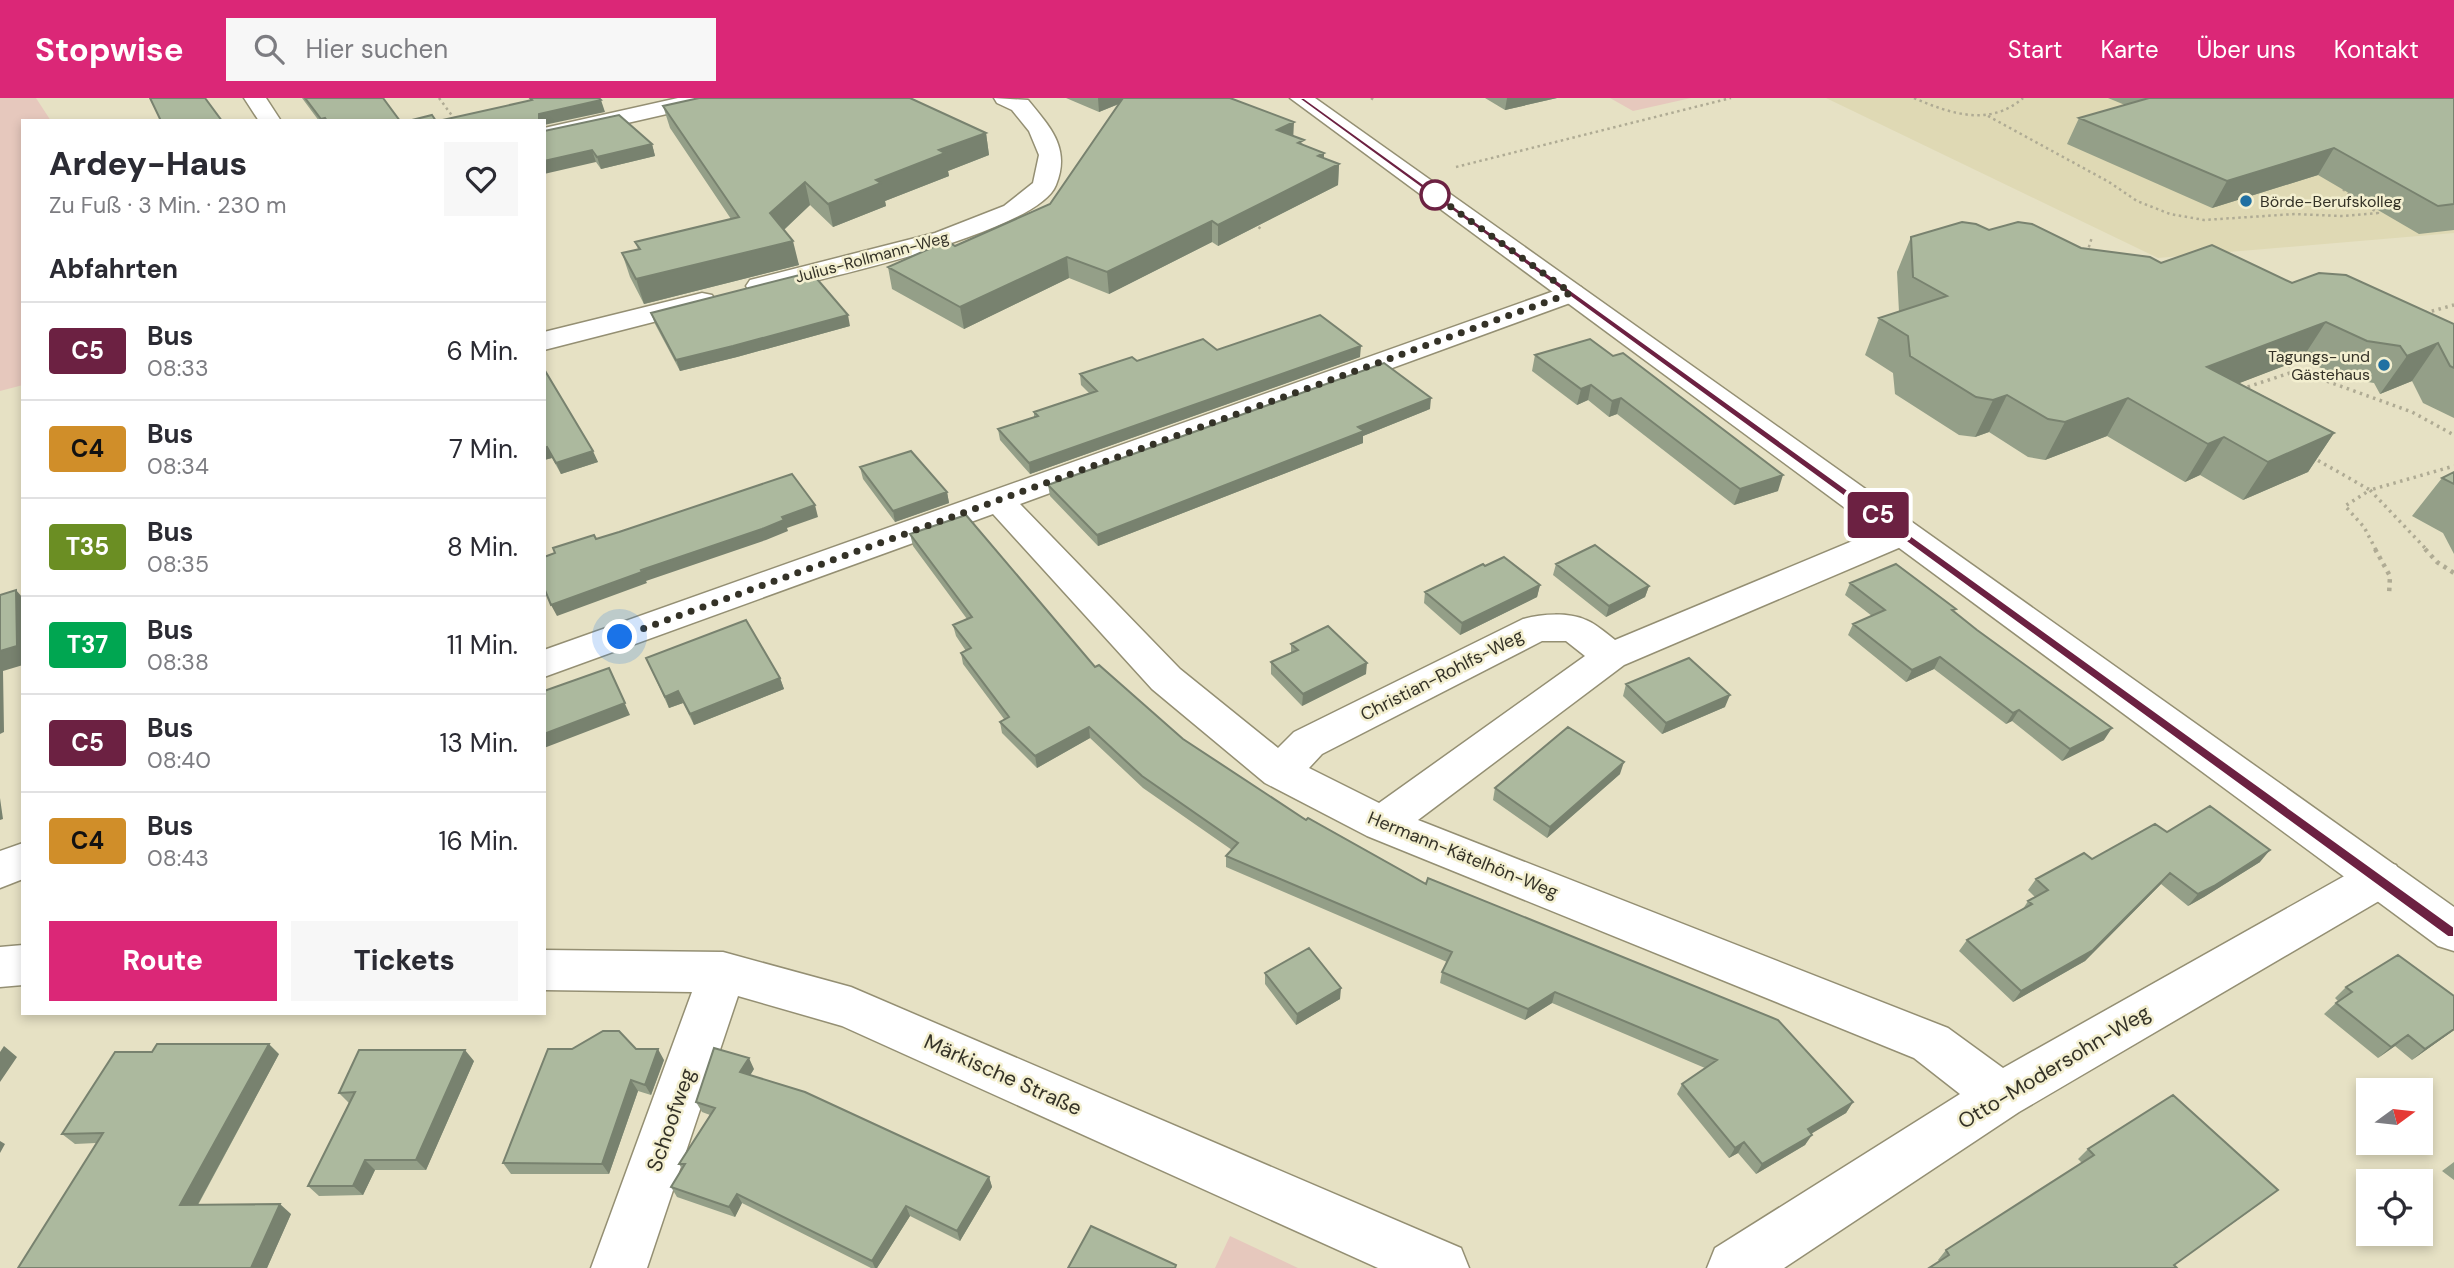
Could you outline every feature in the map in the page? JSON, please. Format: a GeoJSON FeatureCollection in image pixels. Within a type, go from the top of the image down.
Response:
{"type":"FeatureCollection","features":[{"type":"Feature","properties":{"kind":"street"},"geometry":{"type":"LineString","coordinates":[[254,98],[269,119]]}},
{"type":"Feature","properties":{"kind":"street"},"geometry":{"type":"LineString","coordinates":[[546,134],[619,107],[707,98]]}},
{"type":"Feature","properties":{"kind":"street","name":"Julius-Rollmann-Weg"},"geometry":{"type":"LineString","coordinates":[[546,340],[944,238],[1013,211],[1044,186],[1051,155],[1040,129],[1020,106],[1005,98]]}},
{"type":"Feature","properties":{"kind":"street"},"geometry":{"type":"LineString","coordinates":[[1301,98],[2454,932]]}},
{"type":"Feature","properties":{"kind":"street"},"geometry":{"type":"LineString","coordinates":[[546,663],[1571,293]]}},
{"type":"Feature","properties":{"kind":"street","name":"Hermann-Kätelhön-Weg"},"geometry":{"type":"LineString","coordinates":[[999,500],[1018,524],[1166,678],[1280,772],[1381,824],[1931,1043],[2001,1096]]}},
{"type":"Feature","properties":{"kind":"street"},"geometry":{"type":"LineString","coordinates":[[1381,824],[1611,656],[1903,533]]}},
{"type":"Feature","properties":{"kind":"street","name":"Christian-Rohlfs-Weg"},"geometry":{"type":"LineString","coordinates":[[1280,772],[1308,743],[1536,628],[1574,629],[1611,656]]}},
{"type":"Feature","properties":{"kind":"street"},"geometry":{"type":"LineString","coordinates":[[0,870],[21,861]]}},
{"type":"Feature","properties":{"kind":"street","name":"Otto-Modersohn-Weg"},"geometry":{"type":"LineString","coordinates":[[1735,1268],[2001,1096],[2380,878]]}},
{"type":"Feature","properties":{"kind":"street"},"geometry":{"type":"LineString","coordinates":[[0,967],[21,965]]}},
{"type":"Feature","properties":{"kind":"street","name":"Märkische Straße"},"geometry":{"type":"LineString","coordinates":[[546,970],[723,972],[851,1008],[1441,1268]]}},
{"type":"Feature","properties":{"kind":"street","name":"Schoofweg"},"geometry":{"type":"LineString","coordinates":[[619,1268],[723,972]]}},
{"type":"Feature","properties":{"kind":"path"},"geometry":{"type":"LineString","coordinates":[[439,98],[455,119]]}},
{"type":"Feature","properties":{"kind":"path"},"geometry":{"type":"LineString","coordinates":[[1411,178],[1731,98]]}},
{"type":"Feature","properties":{"kind":"path"},"geometry":{"type":"LineString","coordinates":[[1913,98],[1944,112],[1988,117],[2099,176],[2137,201],[2170,214],[2204,220],[2295,214],[2378,213],[2340,187]]}},
{"type":"Feature","properties":{"kind":"path"},"geometry":{"type":"LineString","coordinates":[[1988,117],[2016,107],[2024,98]]}},
{"type":"Feature","properties":{"kind":"path"},"geometry":{"type":"LineString","coordinates":[[1252,222],[1262,230]]}},
{"type":"Feature","properties":{"kind":"path"},"geometry":{"type":"LineString","coordinates":[[2083,262],[2092,237]]}},
{"type":"Feature","properties":{"kind":"path"},"geometry":{"type":"LineString","coordinates":[[2419,315],[2454,305]]}},
{"type":"Feature","properties":{"kind":"path"},"geometry":{"type":"LineString","coordinates":[[2277,359],[2296,370],[2412,412],[2454,435]]}},
{"type":"Feature","properties":{"kind":"path"},"geometry":{"type":"LineString","coordinates":[[2232,391],[2296,370]]}},
{"type":"Feature","properties":{"kind":"path"},"geometry":{"type":"LineString","coordinates":[[2304,453],[2370,490],[2418,540],[2435,563],[2454,573]]}},
{"type":"Feature","properties":{"kind":"path"},"geometry":{"type":"LineString","coordinates":[[2389,595],[2390,576],[2364,527],[2345,506],[2370,490],[2392,481],[2417,478],[2454,467]]}},
{"type":"Feature","properties":{"kind":"shaded area"},"geometry":{"type":"Polygon","coordinates":[[[0,98],[36,98],[50,119],[21,119],[21,386],[0,391],[0,98]]]}},
{"type":"Feature","properties":{"kind":"shaded area"},"geometry":{"type":"Polygon","coordinates":[[[1610,98],[1691,98],[1633,111],[1610,98]]]}},
{"type":"Feature","properties":{"kind":"shaded area","name":"Börde-Berufskolleg"},"geometry":{"type":"Polygon","coordinates":[[[1826,98],[2454,98],[2454,233],[2158,258],[1826,98]]]}},
{"type":"Feature","properties":{"kind":"shaded area"},"geometry":{"type":"Polygon","coordinates":[[[1230,1236],[1298,1268],[1215,1268],[1230,1236]]]}},
{"type":"Feature","properties":{"kind":"building"},"geometry":{"type":"Polygon","coordinates":[[[150,98],[205,98],[221,119],[160,119],[150,98]]]}},
{"type":"Feature","properties":{"kind":"building"},"geometry":{"type":"Polygon","coordinates":[[[305,98],[383,98],[399,119],[325,118],[321,119],[305,98]]]}},
{"type":"Feature","properties":{"kind":"building"},"geometry":{"type":"Polygon","coordinates":[[[530,98],[601,100],[539,114],[539,119],[447,119],[532,100],[530,98]]]}},
{"type":"Feature","properties":{"kind":"building"},"geometry":{"type":"Polygon","coordinates":[[[699,98],[910,98],[986,133],[939,150],[945,153],[876,180],[881,183],[828,204],[805,182],[770,213],[793,241],[636,279],[622,253],[640,249],[635,242],[739,217],[663,106],[699,98]]]}},
{"type":"Feature","properties":{"kind":"building"},"geometry":{"type":"Polygon","coordinates":[[[1123,98],[1230,98],[1294,122],[1277,130],[1304,140],[1298,143],[1324,153],[1318,156],[1339,164],[1218,225],[1212,221],[1107,272],[1067,257],[960,307],[888,267],[947,241],[955,246],[1050,204],[1123,98]]]}},
{"type":"Feature","properties":{"kind":"building"},"geometry":{"type":"Polygon","coordinates":[[[2149,98],[2454,98],[2454,204],[2438,206],[2334,148],[2227,181],[2079,118],[2149,98]]]}},
{"type":"Feature","properties":{"kind":"building"},"geometry":{"type":"Polygon","coordinates":[[[432,115],[435,119],[416,119],[432,115]]]}},
{"type":"Feature","properties":{"kind":"building"},"geometry":{"type":"Polygon","coordinates":[[[619,115],[652,144],[597,157],[592,150],[546,161],[546,131],[619,115]]]}},
{"type":"Feature","properties":{"kind":"building"},"geometry":{"type":"Polygon","coordinates":[[[1962,222],[1989,230],[2018,222],[2032,224],[2081,248],[2150,257],[2161,263],[2212,245],[2292,283],[2319,273],[2346,275],[2454,324],[2454,368],[2450,366],[2438,343],[2407,356],[2400,346],[2367,341],[2326,322],[2207,367],[2334,433],[2268,462],[2224,437],[2208,444],[2128,398],[2065,422],[2048,419],[2007,395],[1993,400],[1976,397],[1910,356],[1908,336],[1879,318],[1947,296],[1913,277],[1911,237],[1962,222]]]}},
{"type":"Feature","properties":{"kind":"building"},"geometry":{"type":"Polygon","coordinates":[[[811,272],[848,315],[676,360],[651,313],[811,272]]]}},
{"type":"Feature","properties":{"kind":"building"},"geometry":{"type":"Polygon","coordinates":[[[1320,315],[1361,346],[1029,463],[998,429],[1038,416],[1034,412],[1097,391],[1080,374],[1132,357],[1137,361],[1203,339],[1217,350],[1320,315]]]}},
{"type":"Feature","properties":{"kind":"building"},"geometry":{"type":"Polygon","coordinates":[[[1590,339],[1613,356],[1623,353],[1783,475],[1740,489],[1621,398],[1612,401],[1591,385],[1581,389],[1535,355],[1590,339]]]}},
{"type":"Feature","properties":{"kind":"building"},"geometry":{"type":"Polygon","coordinates":[[[1384,363],[1431,398],[1358,427],[1364,431],[1097,535],[1048,485],[1384,363]]]}},
{"type":"Feature","properties":{"kind":"building"},"geometry":{"type":"Polygon","coordinates":[[[546,372],[593,451],[556,463],[547,447],[546,372]]]}},
{"type":"Feature","properties":{"kind":"building"},"geometry":{"type":"Polygon","coordinates":[[[911,451],[947,492],[893,511],[860,467],[911,451]]]}},
{"type":"Feature","properties":{"kind":"building"},"geometry":{"type":"Polygon","coordinates":[[[2454,472],[2454,484],[2442,478],[2454,472]]]}},
{"type":"Feature","properties":{"kind":"building"},"geometry":{"type":"Polygon","coordinates":[[[792,474],[815,505],[782,517],[784,520],[762,529],[641,570],[642,572],[551,605],[546,593],[546,556],[555,553],[553,548],[594,535],[596,539],[792,474]]]}},
{"type":"Feature","properties":{"kind":"building"},"geometry":{"type":"Polygon","coordinates":[[[966,515],[1095,667],[1099,665],[1183,739],[1306,820],[1308,818],[1426,884],[1428,878],[1778,1020],[1853,1102],[1808,1129],[1812,1135],[1762,1164],[1744,1142],[1735,1148],[1682,1084],[1717,1060],[1555,992],[1528,1009],[1442,972],[1452,952],[1226,856],[1238,843],[1142,776],[1089,727],[1035,756],[1000,722],[1009,717],[961,653],[971,648],[953,625],[972,617],[910,534],[966,515]]]}},
{"type":"Feature","properties":{"kind":"building"},"geometry":{"type":"Polygon","coordinates":[[[1595,545],[1649,586],[1609,606],[1556,564],[1595,545]]]}},
{"type":"Feature","properties":{"kind":"building"},"geometry":{"type":"Polygon","coordinates":[[[1504,557],[1540,585],[1462,623],[1425,592],[1483,564],[1485,566],[1504,557]]]}},
{"type":"Feature","properties":{"kind":"building"},"geometry":{"type":"Polygon","coordinates":[[[1896,564],[1956,609],[1952,610],[1977,630],[2112,728],[2070,749],[2019,710],[2013,713],[1940,657],[1912,670],[1853,624],[1885,610],[1850,583],[1896,564]]]}},
{"type":"Feature","properties":{"kind":"building"},"geometry":{"type":"Polygon","coordinates":[[[16,590],[17,646],[0,651],[0,595],[16,590]]]}},
{"type":"Feature","properties":{"kind":"building"},"geometry":{"type":"Polygon","coordinates":[[[746,620],[780,678],[690,714],[678,691],[665,697],[646,658],[746,620]]]}},
{"type":"Feature","properties":{"kind":"building"},"geometry":{"type":"Polygon","coordinates":[[[1328,626],[1367,663],[1303,694],[1271,662],[1298,650],[1291,644],[1328,626]]]}},
{"type":"Feature","properties":{"kind":"building"},"geometry":{"type":"Polygon","coordinates":[[[1689,658],[1730,695],[1666,723],[1626,684],[1689,658]]]}},
{"type":"Feature","properties":{"kind":"building"},"geometry":{"type":"Polygon","coordinates":[[[609,668],[625,703],[546,733],[546,690],[609,668]]]}},
{"type":"Feature","properties":{"kind":"building"},"geometry":{"type":"Polygon","coordinates":[[[1568,727],[1624,762],[1550,827],[1495,788],[1568,727]]]}},
{"type":"Feature","properties":{"kind":"building"},"geometry":{"type":"Polygon","coordinates":[[[2210,806],[2270,850],[2198,894],[2170,873],[2093,950],[2021,991],[1967,940],[2032,904],[2028,901],[2048,890],[2036,879],[2084,853],[2092,859],[2155,824],[2167,832],[2210,806]]]}},
{"type":"Feature","properties":{"kind":"building"},"geometry":{"type":"Polygon","coordinates":[[[1309,948],[1341,988],[1297,1014],[1265,973],[1309,948]]]}},
{"type":"Feature","properties":{"kind":"building"},"geometry":{"type":"Polygon","coordinates":[[[2398,955],[2454,996],[2454,1029],[2425,1049],[2408,1035],[2391,1047],[2336,1003],[2352,992],[2346,987],[2398,955]]]}},
{"type":"Feature","properties":{"kind":"building"},"geometry":{"type":"Polygon","coordinates":[[[603,1031],[619,1031],[636,1049],[658,1049],[645,1085],[631,1080],[602,1164],[503,1163],[548,1049],[572,1049],[603,1031]]]}},
{"type":"Feature","properties":{"kind":"building"},"geometry":{"type":"Polygon","coordinates":[[[157,1044],[269,1044],[180,1205],[280,1204],[251,1268],[18,1268],[103,1133],[62,1134],[115,1052],[152,1052],[157,1044]]]}},
{"type":"Feature","properties":{"kind":"building"},"geometry":{"type":"Polygon","coordinates":[[[714,1048],[749,1058],[740,1072],[805,1092],[989,1177],[957,1231],[906,1206],[872,1261],[737,1194],[729,1207],[671,1187],[685,1164],[679,1164],[715,1108],[696,1102],[714,1048]]]}},
{"type":"Feature","properties":{"kind":"building"},"geometry":{"type":"Polygon","coordinates":[[[359,1050],[465,1050],[416,1160],[365,1160],[353,1186],[308,1186],[355,1092],[339,1093],[359,1050]]]}},
{"type":"Feature","properties":{"kind":"building"},"geometry":{"type":"Polygon","coordinates":[[[2173,1095],[2278,1190],[2174,1265],[2177,1268],[1929,1268],[1949,1255],[1946,1250],[2094,1155],[2088,1149],[2173,1095]]]}},
{"type":"Feature","properties":{"kind":"building"},"geometry":{"type":"Polygon","coordinates":[[[1091,1226],[1176,1265],[1175,1268],[1068,1268],[1091,1226]]]}},
{"type":"Feature","properties":{"kind":"bus line","name":"C5"},"geometry":{"type":"LineString","coordinates":[[1301,98],[2454,932]]}},
{"type":"Feature","properties":{"kind":"place","name":"Börde-Berufskolleg"},"geometry":{"type":"Point","coordinates":[2246,201]}},
{"type":"Feature","properties":{"kind":"place","name":"Tagungs- und Gästehaus"},"geometry":{"type":"Point","coordinates":[2384,365]}},
{"type":"Feature","properties":{"kind":"route"},"geometry":{"type":"LineString","coordinates":[[620,637],[1571,293],[1433,194],[1435,195]]}}]}
